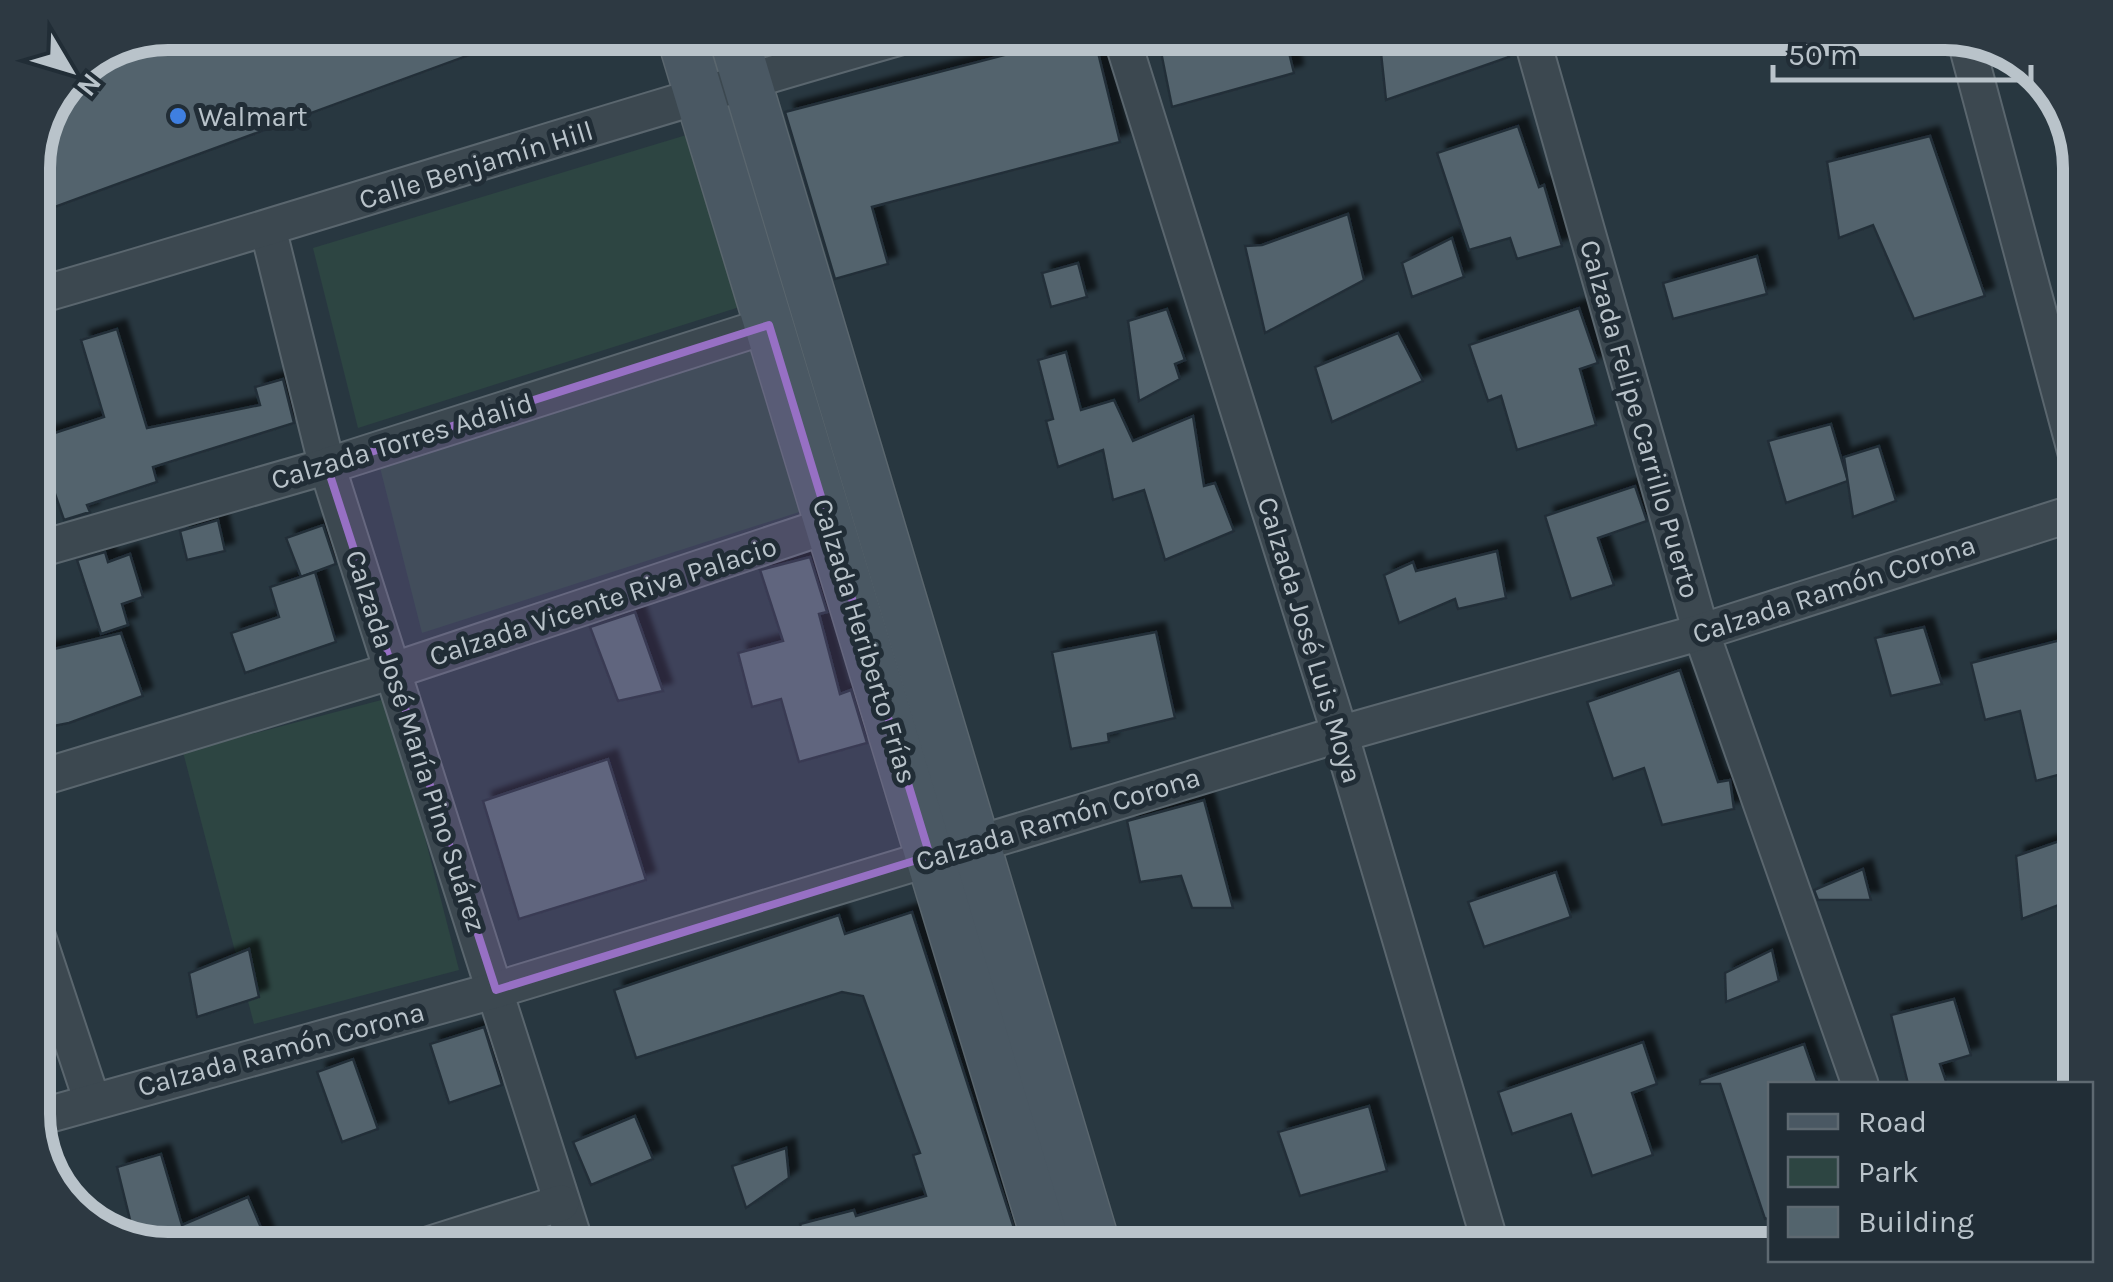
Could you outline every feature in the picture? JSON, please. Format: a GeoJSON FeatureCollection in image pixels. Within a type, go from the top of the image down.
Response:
{"type":"FeatureCollection","features":[{"type":"Feature","properties":{"kind":"street","name":"Calzada Heriberto Frías"},"geometry":{"type":"LineString","coordinates":[[685,50],[1044,1232]]}},
{"type":"Feature","properties":{"kind":"street","name":"Calzada Heriberto Frías"},"geometry":{"type":"LineString","coordinates":[[738,50],[1092,1232]]}},
{"type":"Feature","properties":{"kind":"street","name":"Calle Benjamín Hill"},"geometry":{"type":"LineString","coordinates":[[50,292],[854,50]]}},
{"type":"Feature","properties":{"kind":"street","name":"Calzada José Luis Moya"},"geometry":{"type":"LineString","coordinates":[[1126,50],[1340,734],[1487,1232]]}},
{"type":"Feature","properties":{"kind":"street","name":"Calzada Felipe Carrillo Puerto"},"geometry":{"type":"LineString","coordinates":[[1535,50],[1701,632],[1859,1082]]}},
{"type":"Feature","properties":{"kind":"street"},"geometry":{"type":"LineString","coordinates":[[1969,53],[2063,404]]}},
{"type":"Feature","properties":{"kind":"street","name":"Calzada José María Pino Suárez"},"geometry":{"type":"LineString","coordinates":[[268,229],[328,466],[571,1232]]}},
{"type":"Feature","properties":{"kind":"street","name":"Calzada Torres Adalid"},"geometry":{"type":"LineString","coordinates":[[50,546],[328,466],[769,325]]}},
{"type":"Feature","properties":{"kind":"street","name":"Calzada Ramón Corona"},"geometry":{"type":"LineString","coordinates":[[50,1114],[496,990],[1340,734],[1701,632],[2063,516]]}},
{"type":"Feature","properties":{"kind":"street","name":"Calzada Vicente Riva Palacio"},"geometry":{"type":"LineString","coordinates":[[50,775],[395,670],[830,525]]}},
{"type":"Feature","properties":{"kind":"street"},"geometry":{"type":"LineString","coordinates":[[50,974],[92,1101]]}},
{"type":"Feature","properties":{"kind":"street"},"geometry":{"type":"LineString","coordinates":[[473,1232],[562,1204]]}},
{"type":"Feature","properties":{"kind":"highlighted area"},"geometry":{"type":"Polygon","coordinates":[[[769,325],[930,856],[496,990],[327,466],[769,325]]]}},
{"type":"Feature","properties":{"kind":"green space"},"geometry":{"type":"Polygon","coordinates":[[[693,133],[749,304],[358,428],[313,248],[693,133]]]}},
{"type":"Feature","properties":{"kind":"green space"},"geometry":{"type":"Polygon","coordinates":[[[761,334],[815,507],[422,633],[372,436],[761,334]]]}},
{"type":"Feature","properties":{"kind":"green space"},"geometry":{"type":"Polygon","coordinates":[[[389,698],[459,970],[254,1024],[183,752],[389,698]]]}},
{"type":"Feature","properties":{"kind":"building","name":"Walmart"},"geometry":{"type":"Polygon","coordinates":[[[168,50],[483,50],[50,209],[50,160],[61,120],[120,120],[120,61],[168,50]]]}},
{"type":"Feature","properties":{"kind":"building"},"geometry":{"type":"Polygon","coordinates":[[[1024,50],[1097,50],[1120,142],[872,207],[888,264],[835,279],[785,112],[1024,50]]]}},
{"type":"Feature","properties":{"kind":"building"},"geometry":{"type":"Polygon","coordinates":[[[1161,50],[1288,50],[1294,73],[1172,107],[1161,50]]]}},
{"type":"Feature","properties":{"kind":"building"},"geometry":{"type":"Polygon","coordinates":[[[1381,50],[1507,50],[1509,57],[1386,100],[1381,50]]]}},
{"type":"Feature","properties":{"kind":"building"},"geometry":{"type":"Polygon","coordinates":[[[1518,126],[1539,187],[1544,185],[1562,246],[1517,259],[1510,238],[1469,250],[1437,153],[1518,126]]]}},
{"type":"Feature","properties":{"kind":"building"},"geometry":{"type":"Polygon","coordinates":[[[1930,136],[1985,296],[1914,319],[1873,225],[1839,238],[1827,162],[1930,136]]]}},
{"type":"Feature","properties":{"kind":"building"},"geometry":{"type":"Polygon","coordinates":[[[1348,214],[1364,280],[1265,333],[1245,246],[1262,245],[1348,214]]]}},
{"type":"Feature","properties":{"kind":"building"},"geometry":{"type":"Polygon","coordinates":[[[1452,238],[1464,277],[1412,297],[1402,263],[1452,238]]]}},
{"type":"Feature","properties":{"kind":"building"},"geometry":{"type":"Polygon","coordinates":[[[1757,256],[1767,294],[1673,319],[1663,283],[1757,256]]]}},
{"type":"Feature","properties":{"kind":"building"},"geometry":{"type":"Polygon","coordinates":[[[1078,263],[1087,297],[1051,307],[1042,273],[1078,263]]]}},
{"type":"Feature","properties":{"kind":"building"},"geometry":{"type":"Polygon","coordinates":[[[1579,308],[1598,363],[1580,369],[1596,425],[1517,450],[1501,396],[1488,401],[1469,345],[1579,308]]]}},
{"type":"Feature","properties":{"kind":"building"},"geometry":{"type":"Polygon","coordinates":[[[1167,309],[1185,360],[1175,364],[1180,379],[1139,401],[1128,321],[1167,309]]]}},
{"type":"Feature","properties":{"kind":"building"},"geometry":{"type":"Polygon","coordinates":[[[117,329],[147,428],[260,405],[255,387],[283,379],[294,423],[153,467],[157,482],[87,505],[90,512],[64,520],[50,480],[50,434],[104,417],[81,340],[117,329]]]}},
{"type":"Feature","properties":{"kind":"building"},"geometry":{"type":"Polygon","coordinates":[[[1398,333],[1423,381],[1332,422],[1315,367],[1398,333]]]}},
{"type":"Feature","properties":{"kind":"building"},"geometry":{"type":"Polygon","coordinates":[[[1066,352],[1081,410],[1114,400],[1133,441],[1193,416],[1204,486],[1215,483],[1234,531],[1165,560],[1144,490],[1113,500],[1103,450],[1058,467],[1046,421],[1053,419],[1038,360],[1066,352]]]}},
{"type":"Feature","properties":{"kind":"building"},"geometry":{"type":"Polygon","coordinates":[[[1831,424],[1848,481],[1786,503],[1768,441],[1831,424]]]}},
{"type":"Feature","properties":{"kind":"building"},"geometry":{"type":"Polygon","coordinates":[[[1879,446],[1896,501],[1853,517],[1844,457],[1879,446]]]}},
{"type":"Feature","properties":{"kind":"building"},"geometry":{"type":"Polygon","coordinates":[[[1635,486],[1647,521],[1598,538],[1614,585],[1571,599],[1545,516],[1635,486]]]}},
{"type":"Feature","properties":{"kind":"building"},"geometry":{"type":"Polygon","coordinates":[[[218,520],[225,551],[187,560],[180,531],[218,520]]]}},
{"type":"Feature","properties":{"kind":"building"},"geometry":{"type":"Polygon","coordinates":[[[323,525],[336,564],[301,577],[286,538],[323,525]]]}},
{"type":"Feature","properties":{"kind":"building"},"geometry":{"type":"Polygon","coordinates":[[[1497,551],[1506,598],[1458,609],[1455,599],[1399,623],[1384,575],[1413,562],[1416,571],[1497,551]]]}},
{"type":"Feature","properties":{"kind":"building"},"geometry":{"type":"Polygon","coordinates":[[[105,552],[108,562],[130,554],[143,597],[122,604],[128,625],[101,634],[77,560],[105,552]]]}},
{"type":"Feature","properties":{"kind":"building"},"geometry":{"type":"Polygon","coordinates":[[[810,557],[827,612],[819,614],[840,694],[851,690],[867,743],[799,762],[781,699],[752,707],[738,653],[783,641],[760,570],[810,557]]]}},
{"type":"Feature","properties":{"kind":"building"},"geometry":{"type":"Polygon","coordinates":[[[315,572],[336,642],[245,673],[231,633],[279,617],[270,587],[315,572]]]}},
{"type":"Feature","properties":{"kind":"building"},"geometry":{"type":"Polygon","coordinates":[[[635,612],[663,691],[618,701],[590,627],[635,612]]]}},
{"type":"Feature","properties":{"kind":"building"},"geometry":{"type":"Polygon","coordinates":[[[1924,627],[1942,684],[1891,696],[1875,638],[1924,627]]]}},
{"type":"Feature","properties":{"kind":"building"},"geometry":{"type":"Polygon","coordinates":[[[1156,632],[1175,718],[1108,734],[1109,742],[1071,749],[1052,652],[1156,632]]]}},
{"type":"Feature","properties":{"kind":"building"},"geometry":{"type":"Polygon","coordinates":[[[121,633],[143,696],[50,727],[50,650],[121,633]]]}},
{"type":"Feature","properties":{"kind":"building"},"geometry":{"type":"Polygon","coordinates":[[[2063,639],[2063,774],[2036,781],[2020,711],[1985,720],[1971,663],[2063,639]]]}},
{"type":"Feature","properties":{"kind":"building"},"geometry":{"type":"Polygon","coordinates":[[[1680,670],[1718,782],[1730,780],[1734,809],[1662,825],[1644,768],[1613,779],[1587,702],[1680,670]]]}},
{"type":"Feature","properties":{"kind":"building"},"geometry":{"type":"Polygon","coordinates":[[[608,759],[646,880],[519,919],[483,801],[608,759]]]}},
{"type":"Feature","properties":{"kind":"building"},"geometry":{"type":"Polygon","coordinates":[[[1204,800],[1233,908],[1192,908],[1181,876],[1140,882],[1127,821],[1204,800]]]}},
{"type":"Feature","properties":{"kind":"building"},"geometry":{"type":"Polygon","coordinates":[[[2063,840],[2063,903],[2022,919],[2016,856],[2063,840]]]}},
{"type":"Feature","properties":{"kind":"building"},"geometry":{"type":"Polygon","coordinates":[[[1863,869],[1871,900],[1818,900],[1814,890],[1863,869]]]}},
{"type":"Feature","properties":{"kind":"building"},"geometry":{"type":"Polygon","coordinates":[[[1556,872],[1571,917],[1484,947],[1468,902],[1556,872]]]}},
{"type":"Feature","properties":{"kind":"building"},"geometry":{"type":"Polygon","coordinates":[[[912,912],[1015,1232],[802,1232],[800,1224],[854,1210],[856,1216],[926,1196],[913,1155],[920,1153],[863,996],[842,992],[636,1058],[614,990],[839,915],[845,934],[912,912]]]}},
{"type":"Feature","properties":{"kind":"building"},"geometry":{"type":"Polygon","coordinates":[[[249,949],[259,997],[197,1017],[189,973],[249,949]]]}},
{"type":"Feature","properties":{"kind":"building"},"geometry":{"type":"Polygon","coordinates":[[[1772,950],[1779,981],[1726,1002],[1725,973],[1772,950]]]}},
{"type":"Feature","properties":{"kind":"building"},"geometry":{"type":"Polygon","coordinates":[[[1954,999],[1971,1055],[1940,1064],[1946,1082],[1908,1082],[1891,1015],[1954,999]]]}},
{"type":"Feature","properties":{"kind":"building"},"geometry":{"type":"Polygon","coordinates":[[[484,1027],[502,1085],[449,1103],[430,1044],[484,1027]]]}},
{"type":"Feature","properties":{"kind":"building"},"geometry":{"type":"Polygon","coordinates":[[[1643,1042],[1657,1084],[1632,1093],[1653,1155],[1592,1176],[1571,1114],[1512,1134],[1498,1092],[1643,1042]]]}},
{"type":"Feature","properties":{"kind":"building"},"geometry":{"type":"Polygon","coordinates":[[[1804,1044],[1817,1082],[1768,1082],[1768,1218],[1765,1219],[1720,1084],[1700,1084],[1700,1080],[1804,1044]]]}},
{"type":"Feature","properties":{"kind":"building"},"geometry":{"type":"Polygon","coordinates":[[[353,1059],[378,1129],[342,1142],[317,1072],[353,1059]]]}},
{"type":"Feature","properties":{"kind":"building"},"geometry":{"type":"Polygon","coordinates":[[[1369,1106],[1387,1171],[1300,1196],[1278,1132],[1369,1106]]]}},
{"type":"Feature","properties":{"kind":"building"},"geometry":{"type":"Polygon","coordinates":[[[635,1116],[653,1159],[591,1185],[573,1142],[635,1116]]]}},
{"type":"Feature","properties":{"kind":"building"},"geometry":{"type":"Polygon","coordinates":[[[786,1148],[789,1178],[746,1208],[732,1166],[786,1148]]]}},
{"type":"Feature","properties":{"kind":"building"},"geometry":{"type":"Polygon","coordinates":[[[161,1154],[182,1225],[248,1197],[263,1232],[168,1232],[132,1226],[117,1167],[161,1154]]]}},
{"type":"Feature","properties":{"kind":"place","name":"Walmart"},"geometry":{"type":"Point","coordinates":[178,116]}}]}
